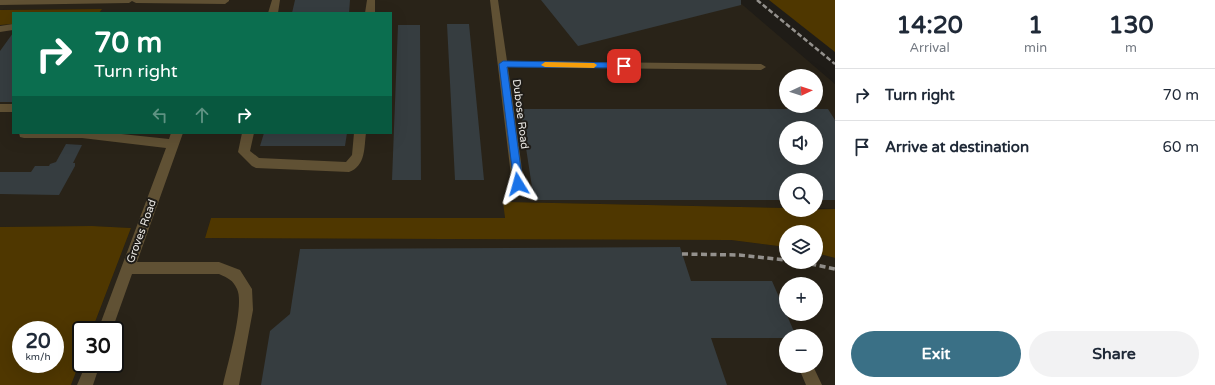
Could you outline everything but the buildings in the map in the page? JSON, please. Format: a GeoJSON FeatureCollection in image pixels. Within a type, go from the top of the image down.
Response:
{"type":"FeatureCollection","features":[{"type":"Feature","properties":{"kind":"street"},"geometry":{"type":"LineString","coordinates":[[0,2],[129,0]]}},
{"type":"Feature","properties":{"kind":"street"},"geometry":{"type":"LineString","coordinates":[[136,0],[225,1],[220,12]]}},
{"type":"Feature","properties":{"kind":"street"},"geometry":{"type":"LineString","coordinates":[[273,12],[276,0]]}},
{"type":"Feature","properties":{"kind":"street"},"geometry":{"type":"LineString","coordinates":[[370,12],[371,0]]}},
{"type":"Feature","properties":{"kind":"street","name":"Dubose Road"},"geometry":{"type":"LineString","coordinates":[[494,0],[518,184]]}},
{"type":"Feature","properties":{"kind":"street"},"geometry":{"type":"LineString","coordinates":[[0,29],[12,27]]}},
{"type":"Feature","properties":{"kind":"street"},"geometry":{"type":"LineString","coordinates":[[503,64],[761,67]]}},
{"type":"Feature","properties":{"kind":"street"},"geometry":{"type":"LineString","coordinates":[[0,108],[12,108]]}},
{"type":"Feature","properties":{"kind":"street"},"geometry":{"type":"LineString","coordinates":[[24,134],[82,134],[175,138]]}},
{"type":"Feature","properties":{"kind":"street"},"geometry":{"type":"LineString","coordinates":[[248,134],[244,152],[256,163],[350,167],[358,157],[360,134]]}},
{"type":"Feature","properties":{"kind":"street","name":"Groves Road"},"geometry":{"type":"LineString","coordinates":[[108,321],[175,138]]}},
{"type":"Feature","properties":{"kind":"street"},"geometry":{"type":"LineString","coordinates":[[128,268],[219,268],[235,274],[245,288],[246,310],[231,385]]}},
{"type":"Feature","properties":{"kind":"street"},"geometry":{"type":"LineString","coordinates":[[85,385],[90,373]]}},
{"type":"Feature","properties":{"kind":"street"},"geometry":{"type":"LineString","coordinates":[[808,373],[814,385]]}},
{"type":"Feature","properties":{"kind":"shaded area"},"geometry":{"type":"Polygon","coordinates":[[[0,0],[737,0],[818,69],[779,69],[779,113],[823,113],[823,74],[835,84],[835,209],[823,208],[823,173],[779,173],[779,208],[504,202],[505,218],[211,218],[205,238],[731,240],[779,246],[779,269],[823,269],[823,255],[835,258],[835,385],[71,385],[76,373],[124,373],[124,321],[95,321],[131,228],[92,226],[0,227],[0,25],[12,24],[12,134],[392,134],[392,12],[100,12],[101,9],[0,10],[0,0]]]}},
{"type":"Feature","properties":{"kind":"shaded area"},"geometry":{"type":"Polygon","coordinates":[[[769,0],[835,0],[835,52],[769,0]]]}},
{"type":"Feature","properties":{"kind":"shaded area"},"geometry":{"type":"Polygon","coordinates":[[[102,9],[100,12],[12,12],[12,24],[0,25],[0,10],[102,9]]]}},
{"type":"Feature","properties":{"kind":"shaded area"},"geometry":{"type":"Polygon","coordinates":[[[503,202],[779,208],[779,217],[823,217],[823,209],[835,209],[835,258],[823,255],[823,225],[779,225],[779,246],[731,240],[205,238],[211,218],[505,218],[503,202]]]}},
{"type":"Feature","properties":{"kind":"shaded area"},"geometry":{"type":"Polygon","coordinates":[[[92,226],[131,228],[95,321],[72,321],[72,373],[76,373],[71,385],[0,385],[0,227],[92,226]]]}},
{"type":"Feature","properties":{"kind":"railway"},"geometry":{"type":"LineString","coordinates":[[757,0],[835,64]]}},
{"type":"Feature","properties":{"kind":"railway"},"geometry":{"type":"LineString","coordinates":[[682,254],[739,255],[779,259]]}},
{"type":"Feature","properties":{"kind":"railway"},"geometry":{"type":"LineString","coordinates":[[823,267],[835,269]]}},
{"type":"Feature","properties":{"kind":"slow traffic"},"geometry":{"type":"LineString","coordinates":[[545,65],[594,65]]}},
{"type":"Feature","properties":{"kind":"route"},"geometry":{"type":"LineString","coordinates":[[518,184],[503,64],[624,66]]}}]}
